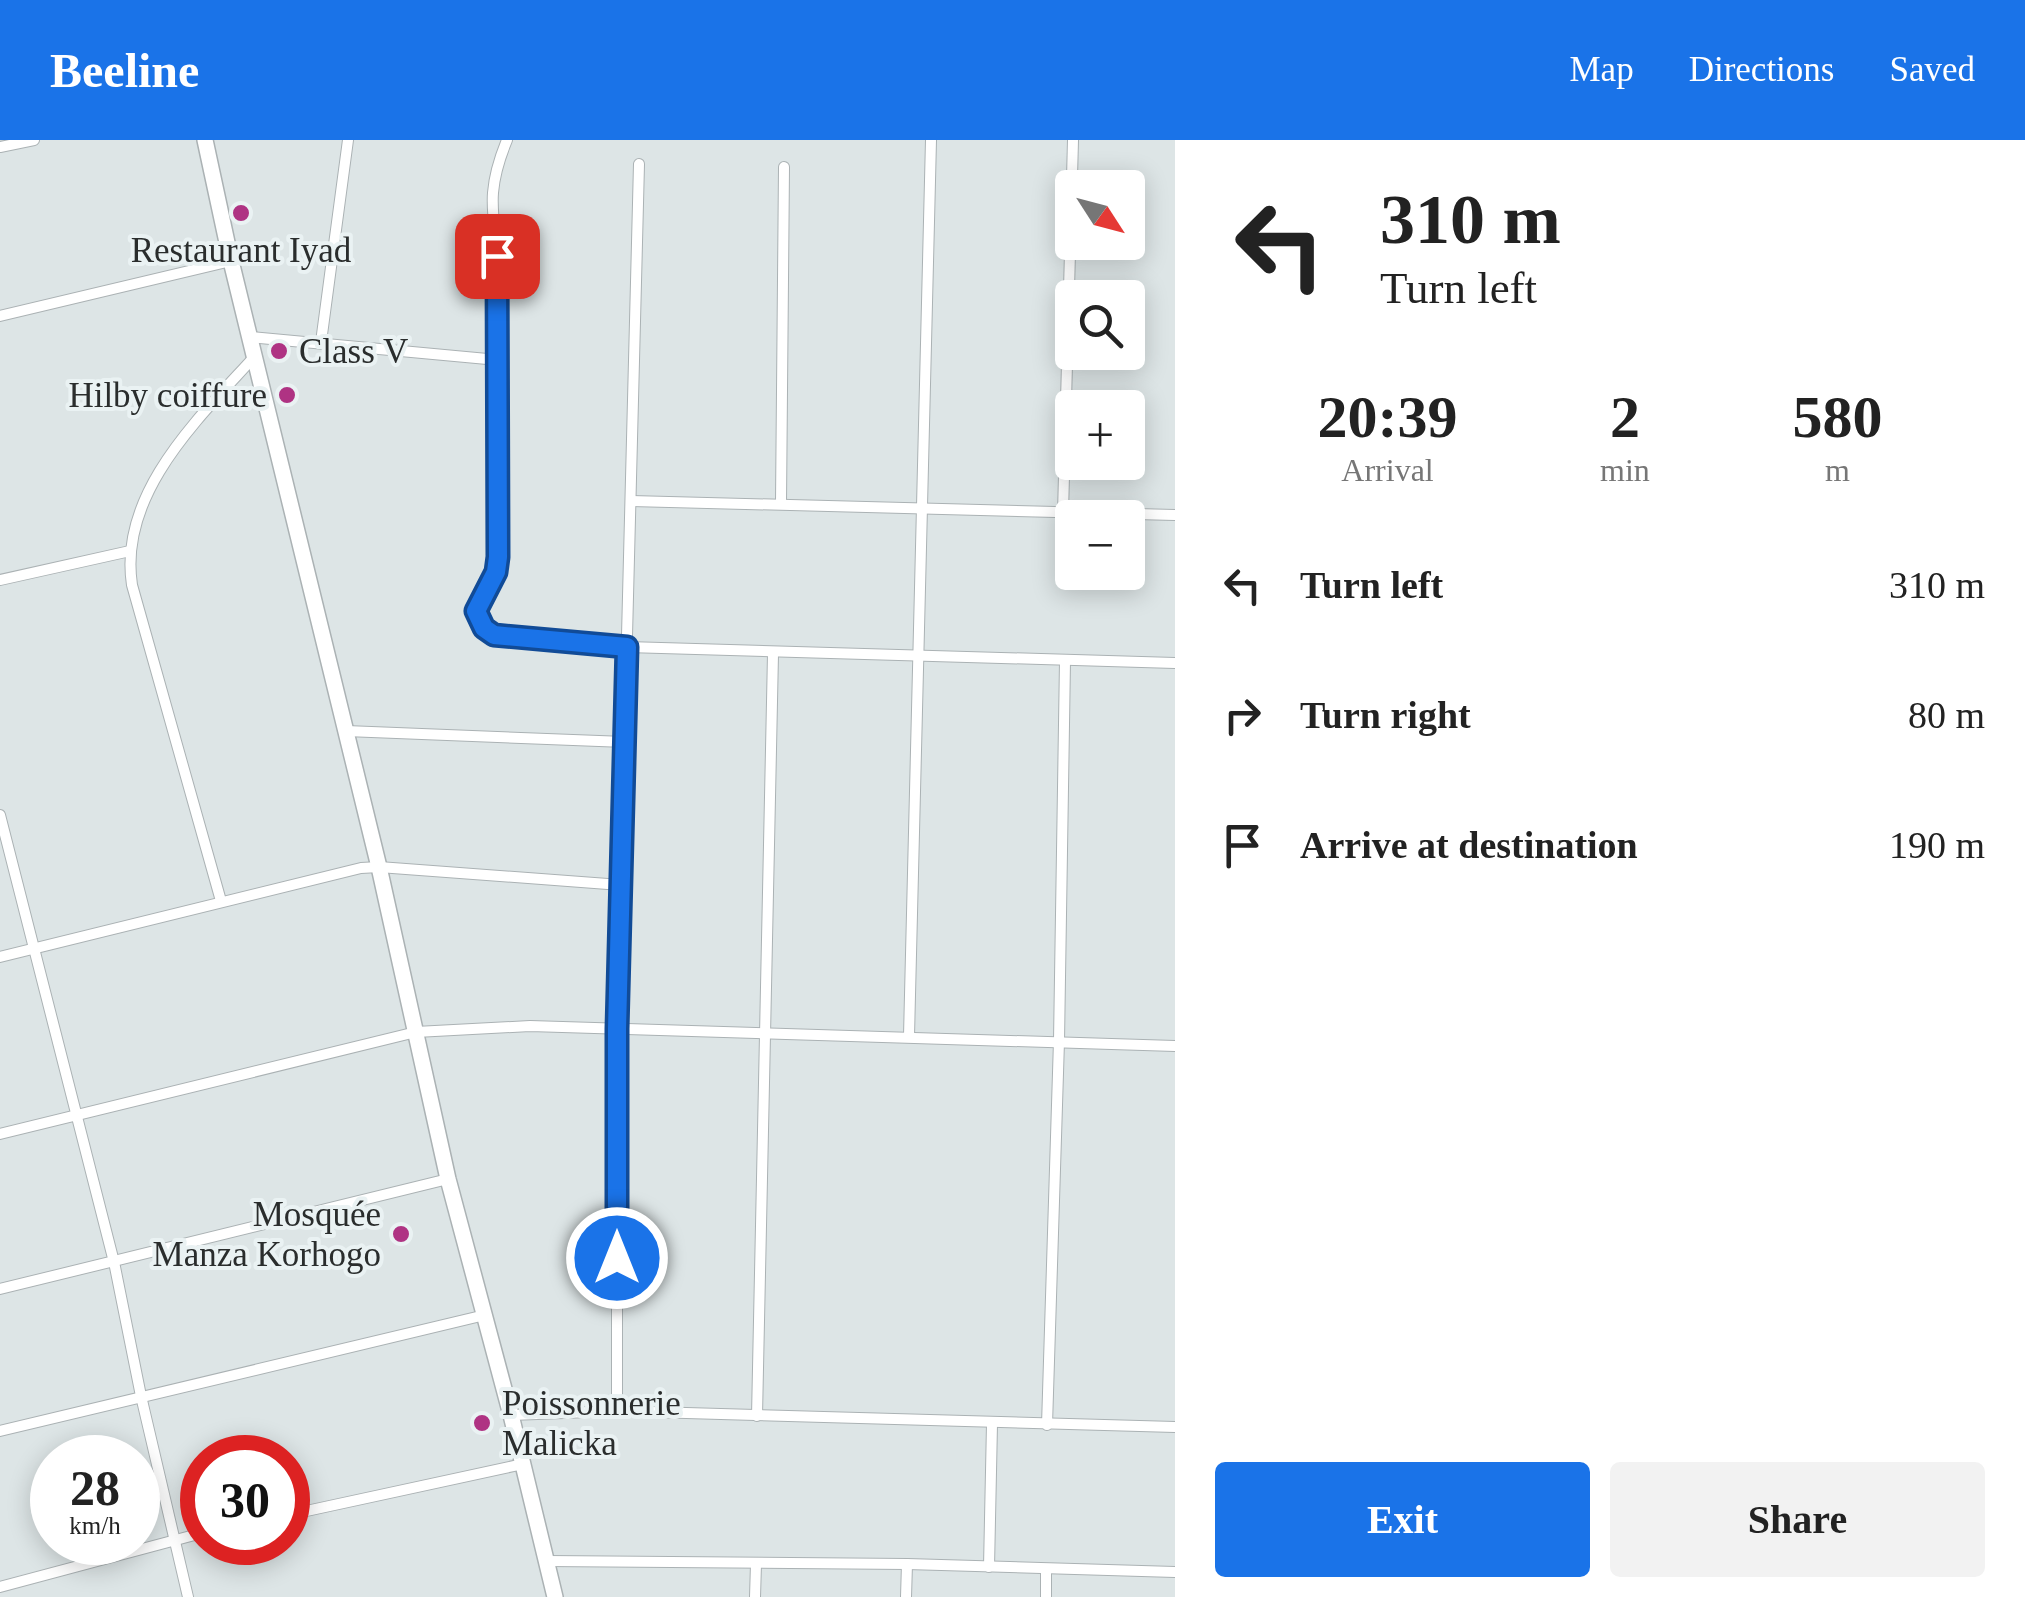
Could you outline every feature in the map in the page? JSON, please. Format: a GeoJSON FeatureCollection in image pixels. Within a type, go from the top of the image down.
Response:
{"type":"FeatureCollection","features":[{"type":"Feature","properties":{"kind":"street"},"geometry":{"type":"LineString","coordinates":[[0,148],[34,140]]}},
{"type":"Feature","properties":{"kind":"street"},"geometry":{"type":"LineString","coordinates":[[205,140],[379,866],[448,1179],[512,1415],[555,1597]]}},
{"type":"Feature","properties":{"kind":"street"},"geometry":{"type":"LineString","coordinates":[[321,342],[348,140]]}},
{"type":"Feature","properties":{"kind":"street"},"geometry":{"type":"LineString","coordinates":[[507,140],[490,195],[499,276],[498,557],[496,572],[476,611],[484,628],[504,637],[627,647],[1175,663]]}},
{"type":"Feature","properties":{"kind":"street"},"geometry":{"type":"LineString","coordinates":[[909,1036],[932,140]]}},
{"type":"Feature","properties":{"kind":"street"},"geometry":{"type":"LineString","coordinates":[[1063,500],[1073,140]]}},
{"type":"Feature","properties":{"kind":"street"},"geometry":{"type":"LineString","coordinates":[[617,1411],[617,1029],[639,164]]}},
{"type":"Feature","properties":{"kind":"street"},"geometry":{"type":"LineString","coordinates":[[781,504],[784,167]]}},
{"type":"Feature","properties":{"kind":"street"},"geometry":{"type":"LineString","coordinates":[[0,316],[231,261]]}},
{"type":"Feature","properties":{"kind":"street"},"geometry":{"type":"LineString","coordinates":[[250,337],[498,360]]}},
{"type":"Feature","properties":{"kind":"street"},"geometry":{"type":"LineString","coordinates":[[221,901],[132,585],[130,551],[141,510],[174,450],[255,356]]}},
{"type":"Feature","properties":{"kind":"street"},"geometry":{"type":"LineString","coordinates":[[631,502],[1055,514]]}},
{"type":"Feature","properties":{"kind":"street"},"geometry":{"type":"LineString","coordinates":[[1145,515],[1175,515]]}},
{"type":"Feature","properties":{"kind":"street"},"geometry":{"type":"LineString","coordinates":[[0,580],[130,551]]}},
{"type":"Feature","properties":{"kind":"street"},"geometry":{"type":"LineString","coordinates":[[757,1416],[772,654]]}},
{"type":"Feature","properties":{"kind":"street"},"geometry":{"type":"LineString","coordinates":[[1046,1426],[1065,661]]}},
{"type":"Feature","properties":{"kind":"street"},"geometry":{"type":"LineString","coordinates":[[346,731],[625,742]]}},
{"type":"Feature","properties":{"kind":"street"},"geometry":{"type":"LineString","coordinates":[[0,815],[114,1262],[188,1597]]}},
{"type":"Feature","properties":{"kind":"street"},"geometry":{"type":"LineString","coordinates":[[0,958],[339,872],[379,866],[621,884]]}},
{"type":"Feature","properties":{"kind":"street"},"geometry":{"type":"LineString","coordinates":[[0,1134],[416,1032],[530,1026],[1175,1046]]}},
{"type":"Feature","properties":{"kind":"street"},"geometry":{"type":"LineString","coordinates":[[0,1289],[448,1179]]}},
{"type":"Feature","properties":{"kind":"street"},"geometry":{"type":"LineString","coordinates":[[0,1431],[485,1315]]}},
{"type":"Feature","properties":{"kind":"street"},"geometry":{"type":"LineString","coordinates":[[512,1415],[617,1411],[1175,1427]]}},
{"type":"Feature","properties":{"kind":"street"},"geometry":{"type":"LineString","coordinates":[[990,1567],[992,1424]]}},
{"type":"Feature","properties":{"kind":"street"},"geometry":{"type":"LineString","coordinates":[[310,1510],[523,1464]]}},
{"type":"Feature","properties":{"kind":"street"},"geometry":{"type":"LineString","coordinates":[[0,1587],[180,1538]]}},
{"type":"Feature","properties":{"kind":"street"},"geometry":{"type":"LineString","coordinates":[[546,1561],[907,1564],[1175,1572]]}},
{"type":"Feature","properties":{"kind":"street"},"geometry":{"type":"LineString","coordinates":[[755,1597],[756,1564]]}},
{"type":"Feature","properties":{"kind":"street"},"geometry":{"type":"LineString","coordinates":[[906,1597],[907,1564]]}},
{"type":"Feature","properties":{"kind":"street"},"geometry":{"type":"LineString","coordinates":[[1046,1569],[1046,1597]]}},
{"type":"Feature","properties":{"kind":"place","name":"Restaurant Iyad"},"geometry":{"type":"Point","coordinates":[241,213]}},
{"type":"Feature","properties":{"kind":"place","name":"Class V"},"geometry":{"type":"Point","coordinates":[279,351]}},
{"type":"Feature","properties":{"kind":"place","name":"Hilby coiffure"},"geometry":{"type":"Point","coordinates":[287,395]}},
{"type":"Feature","properties":{"kind":"place","name":"Mosquée Manza Korhogo"},"geometry":{"type":"Point","coordinates":[401,1234]}},
{"type":"Feature","properties":{"kind":"place","name":"Poissonnerie Malicka"},"geometry":{"type":"Point","coordinates":[482,1423]}},
{"type":"Feature","properties":{"kind":"route"},"geometry":{"type":"LineString","coordinates":[[497,256],[498,557],[496,572],[479,600],[478,621],[494,635],[504,637],[627,647],[617,1029],[617,1258]]}}]}
